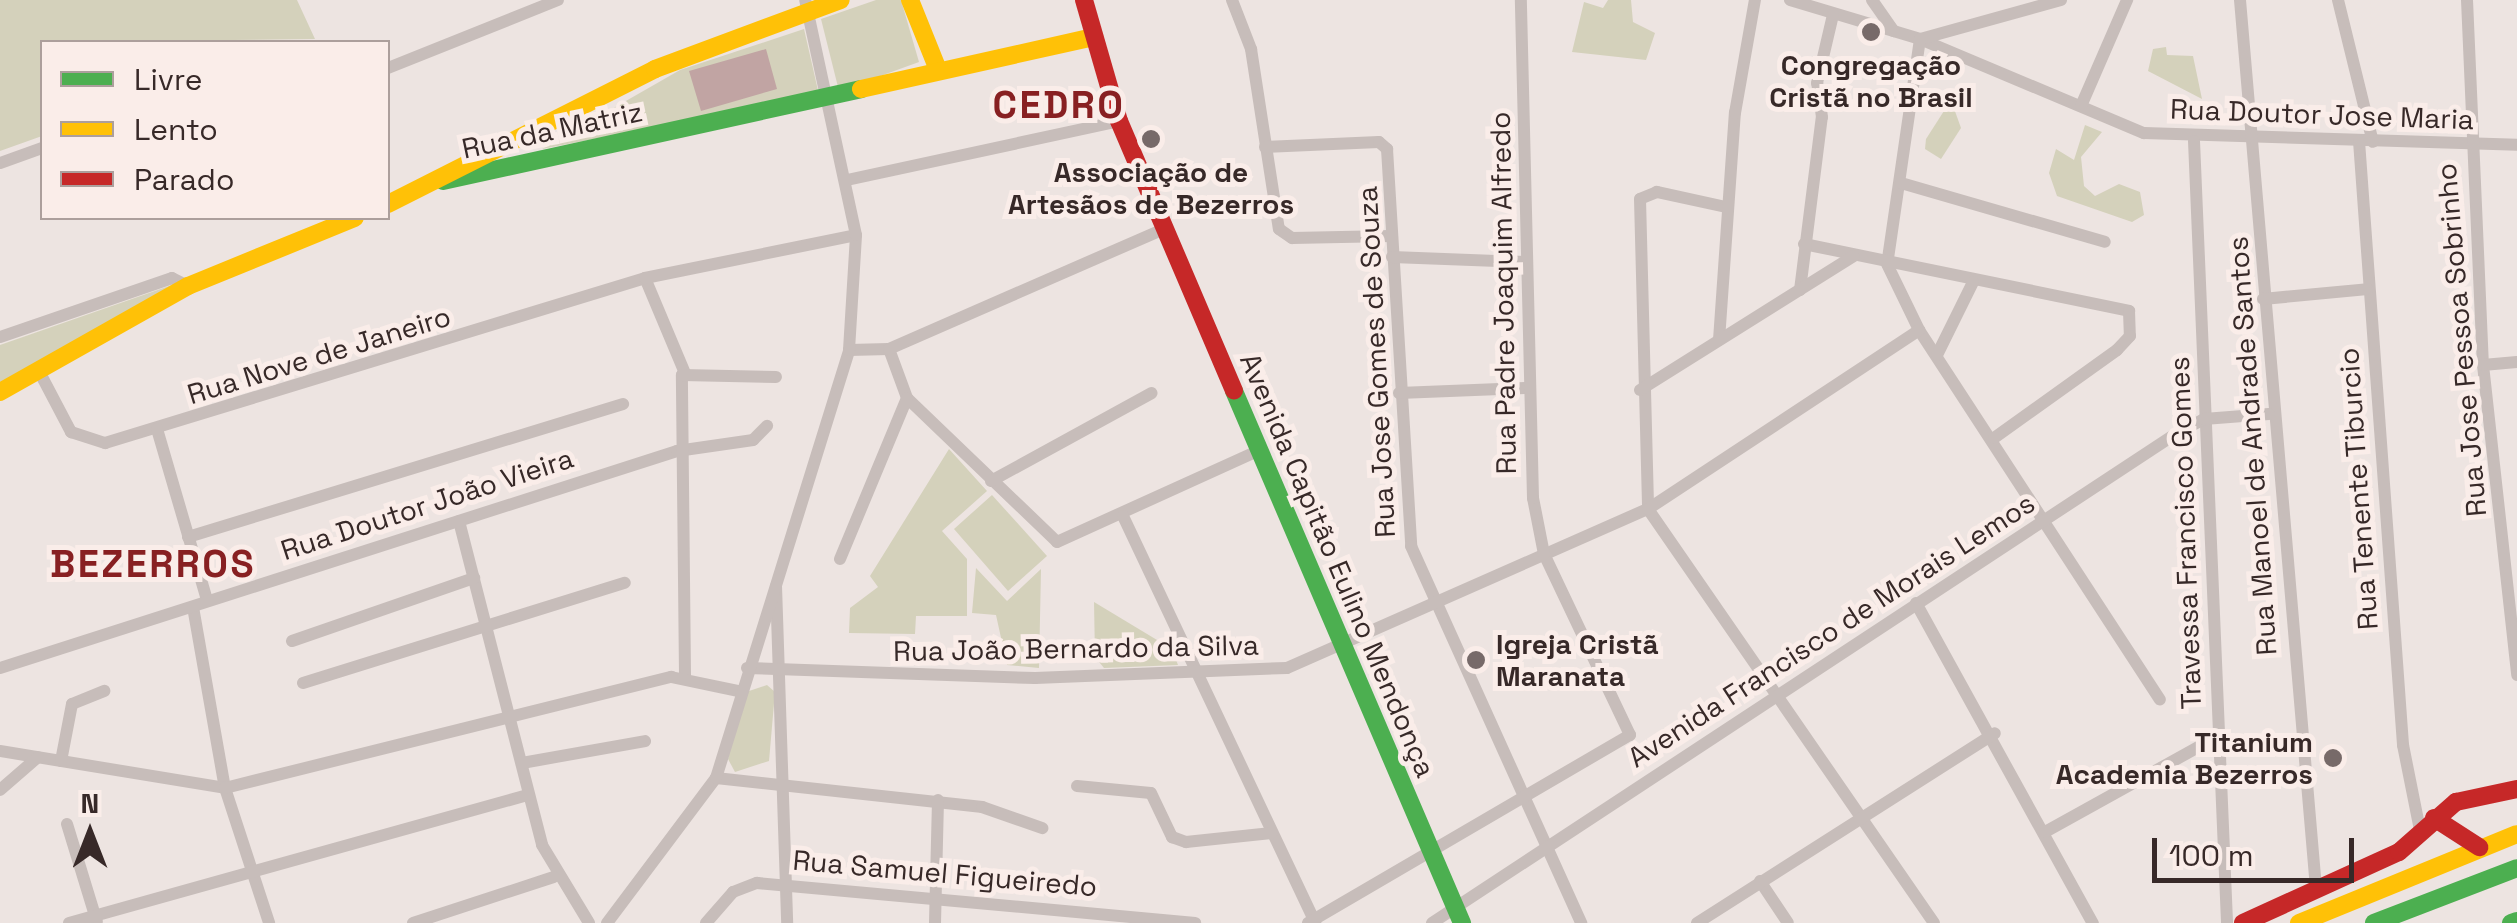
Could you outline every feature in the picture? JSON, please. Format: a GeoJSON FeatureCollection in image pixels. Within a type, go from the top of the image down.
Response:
{"type":"FeatureCollection","features":[{"type":"Feature","properties":{"kind":"main road","name":"Rua da Matriz"},"geometry":{"type":"LineString","coordinates":[[444,181],[654,70],[807,6],[842,0]]}},
{"type":"Feature","properties":{"kind":"main road"},"geometry":{"type":"LineString","coordinates":[[910,0],[936,67]]}},
{"type":"Feature","properties":{"kind":"main road","name":"Avenida Capitão Eulino Mendonça"},"geometry":{"type":"LineString","coordinates":[[1084,0],[1118,121],[1255,452],[1459,915]]}},
{"type":"Feature","properties":{"kind":"main road","name":"Rua da Matriz"},"geometry":{"type":"LineString","coordinates":[[444,181],[830,99],[936,67],[1094,37]]}},
{"type":"Feature","properties":{"kind":"main road"},"geometry":{"type":"LineString","coordinates":[[390,203],[444,181]]}},
{"type":"Feature","properties":{"kind":"main road"},"geometry":{"type":"LineString","coordinates":[[0,392],[40,373],[188,286],[349,220]]}},
{"type":"Feature","properties":{"kind":"main road"},"geometry":{"type":"LineString","coordinates":[[2243,923],[2399,852],[2427,824],[2478,794],[2517,789]]}},
{"type":"Feature","properties":{"kind":"main road"},"geometry":{"type":"LineString","coordinates":[[2427,824],[2479,847]]}},
{"type":"Feature","properties":{"kind":"main road"},"geometry":{"type":"LineString","coordinates":[[2298,923],[2517,834]]}},
{"type":"Feature","properties":{"kind":"main road"},"geometry":{"type":"LineString","coordinates":[[2374,923],[2517,868]]}},
{"type":"Feature","properties":{"kind":"street"},"geometry":{"type":"LineString","coordinates":[[390,67],[558,0]]}},
{"type":"Feature","properties":{"kind":"street"},"geometry":{"type":"LineString","coordinates":[[1232,0],[1251,49],[1265,148],[1286,235],[1391,236]]}},
{"type":"Feature","properties":{"kind":"street","name":"Rua Padre Joaquim Alfredo"},"geometry":{"type":"LineString","coordinates":[[1521,0],[1525,388],[1544,554],[1625,710],[1626,740],[1524,800]]}},
{"type":"Feature","properties":{"kind":"street"},"geometry":{"type":"LineString","coordinates":[[1719,340],[1726,207],[1755,0]]}},
{"type":"Feature","properties":{"kind":"street","name":"Rua Doutor Jose Maria"},"geometry":{"type":"LineString","coordinates":[[1790,0],[1920,39],[2082,106],[2194,141],[2517,145]]}},
{"type":"Feature","properties":{"kind":"street"},"geometry":{"type":"LineString","coordinates":[[1872,0],[1894,32]]}},
{"type":"Feature","properties":{"kind":"street"},"geometry":{"type":"LineString","coordinates":[[2059,0],[1920,39],[1902,183],[1887,264],[1920,330],[1994,438],[2160,699]]}},
{"type":"Feature","properties":{"kind":"street"},"geometry":{"type":"LineString","coordinates":[[2082,106],[2126,0]]}},
{"type":"Feature","properties":{"kind":"street","name":"Rua Manoel de Andrade Santos"},"geometry":{"type":"LineString","coordinates":[[2240,0],[2258,142],[2269,414],[2316,888]]}},
{"type":"Feature","properties":{"kind":"street","name":"Rua Tenente Tiburcio"},"geometry":{"type":"LineString","coordinates":[[2338,0],[2366,142],[2368,289],[2403,745],[2427,824]]}},
{"type":"Feature","properties":{"kind":"street","name":"Rua Jose Pessoa Sobrinho"},"geometry":{"type":"LineString","coordinates":[[2468,0],[2470,144],[2483,365],[2517,675]]}},
{"type":"Feature","properties":{"kind":"street"},"geometry":{"type":"LineString","coordinates":[[607,923],[716,778],[738,691],[849,350],[856,235],[830,99],[807,6]]}},
{"type":"Feature","properties":{"kind":"street"},"geometry":{"type":"LineString","coordinates":[[1800,290],[1822,118],[1818,75],[1832,15]]}},
{"type":"Feature","properties":{"kind":"street"},"geometry":{"type":"LineString","coordinates":[[847,180],[1118,121]]}},
{"type":"Feature","properties":{"kind":"street","name":"Travessa Francisco Gomes"},"geometry":{"type":"LineString","coordinates":[[2194,141],[2227,923]]}},
{"type":"Feature","properties":{"kind":"street","name":"Rua Jose Gomes de Souza"},"geometry":{"type":"LineString","coordinates":[[1265,148],[1364,142],[1387,149],[1406,526],[1437,606],[1582,923]]}},
{"type":"Feature","properties":{"kind":"street"},"geometry":{"type":"LineString","coordinates":[[0,162],[40,149]]}},
{"type":"Feature","properties":{"kind":"street"},"geometry":{"type":"LineString","coordinates":[[1902,183],[2105,242]]}},
{"type":"Feature","properties":{"kind":"street"},"geometry":{"type":"LineString","coordinates":[[1726,207],[1649,193],[1637,233],[1640,390],[1648,509],[1865,816],[1934,923]]}},
{"type":"Feature","properties":{"kind":"street"},"geometry":{"type":"LineString","coordinates":[[849,350],[889,349],[1164,229]]}},
{"type":"Feature","properties":{"kind":"street","name":"Rua Nove de Janeiro"},"geometry":{"type":"LineString","coordinates":[[40,373],[71,432],[92,442],[158,429],[645,278],[856,235]]}},
{"type":"Feature","properties":{"kind":"street"},"geometry":{"type":"LineString","coordinates":[[1804,244],[1973,282],[2119,307],[2132,316],[2125,343],[1994,438]]}},
{"type":"Feature","properties":{"kind":"street"},"geometry":{"type":"LineString","coordinates":[[1640,390],[1854,256]]}},
{"type":"Feature","properties":{"kind":"street"},"geometry":{"type":"LineString","coordinates":[[1392,257],[1524,262]]}},
{"type":"Feature","properties":{"kind":"street"},"geometry":{"type":"LineString","coordinates":[[0,338],[172,278],[188,286]]}},
{"type":"Feature","properties":{"kind":"street"},"geometry":{"type":"LineString","coordinates":[[645,278],[684,372],[677,451],[684,675]]}},
{"type":"Feature","properties":{"kind":"street"},"geometry":{"type":"LineString","coordinates":[[1937,355],[1973,282]]}},
{"type":"Feature","properties":{"kind":"street"},"geometry":{"type":"LineString","coordinates":[[2263,298],[2368,289]]}},
{"type":"Feature","properties":{"kind":"street","name":"Rua João Bernardo da Silva"},"geometry":{"type":"LineString","coordinates":[[746,668],[782,672],[1198,676],[1274,671],[1437,606],[1648,509],[1920,330]]}},
{"type":"Feature","properties":{"kind":"street"},"geometry":{"type":"LineString","coordinates":[[889,349],[907,398],[1057,542],[1124,516],[1255,452]]}},
{"type":"Feature","properties":{"kind":"street"},"geometry":{"type":"LineString","coordinates":[[2483,365],[2517,362]]}},
{"type":"Feature","properties":{"kind":"street"},"geometry":{"type":"LineString","coordinates":[[684,372],[776,377]]}},
{"type":"Feature","properties":{"kind":"street"},"geometry":{"type":"LineString","coordinates":[[1399,393],[1525,388]]}},
{"type":"Feature","properties":{"kind":"street"},"geometry":{"type":"LineString","coordinates":[[991,481],[1152,394]]}},
{"type":"Feature","properties":{"kind":"street"},"geometry":{"type":"LineString","coordinates":[[840,559],[907,398]]}},
{"type":"Feature","properties":{"kind":"street"},"geometry":{"type":"LineString","coordinates":[[188,537],[622,404]]}},
{"type":"Feature","properties":{"kind":"street","name":"Avenida Francisco de Morais Lemos"},"geometry":{"type":"LineString","coordinates":[[1432,923],[1459,915],[1548,847],[1778,692],[2204,419],[2269,414]]}},
{"type":"Feature","properties":{"kind":"street","name":"Rua Doutor João Vieira"},"geometry":{"type":"LineString","coordinates":[[0,668],[677,451],[753,440],[767,426]]}},
{"type":"Feature","properties":{"kind":"street"},"geometry":{"type":"LineString","coordinates":[[158,429],[207,600]]}},
{"type":"Feature","properties":{"kind":"street"},"geometry":{"type":"LineString","coordinates":[[1124,516],[1312,922],[1524,800]]}},
{"type":"Feature","properties":{"kind":"street"},"geometry":{"type":"LineString","coordinates":[[459,521],[528,795],[554,878],[588,923]]}},
{"type":"Feature","properties":{"kind":"street"},"geometry":{"type":"LineString","coordinates":[[292,641],[474,578]]}},
{"type":"Feature","properties":{"kind":"street"},"geometry":{"type":"LineString","coordinates":[[776,580],[782,672],[780,886],[787,923]]}},
{"type":"Feature","properties":{"kind":"street"},"geometry":{"type":"LineString","coordinates":[[303,682],[625,583]]}},
{"type":"Feature","properties":{"kind":"street"},"geometry":{"type":"LineString","coordinates":[[1916,603],[1995,734],[2093,923]]}},
{"type":"Feature","properties":{"kind":"street"},"geometry":{"type":"LineString","coordinates":[[193,607],[225,788],[248,870],[270,923]]}},
{"type":"Feature","properties":{"kind":"street"},"geometry":{"type":"LineString","coordinates":[[0,751],[225,788],[511,722],[684,675],[738,691]]}},
{"type":"Feature","properties":{"kind":"street"},"geometry":{"type":"LineString","coordinates":[[62,761],[72,704],[104,691]]}},
{"type":"Feature","properties":{"kind":"street"},"geometry":{"type":"LineString","coordinates":[[1697,923],[1995,734]]}},
{"type":"Feature","properties":{"kind":"street"},"geometry":{"type":"LineString","coordinates":[[2045,832],[2218,736]]}},
{"type":"Feature","properties":{"kind":"street"},"geometry":{"type":"LineString","coordinates":[[522,762],[645,741]]}},
{"type":"Feature","properties":{"kind":"street"},"geometry":{"type":"LineString","coordinates":[[0,790],[38,758]]}},
{"type":"Feature","properties":{"kind":"street"},"geometry":{"type":"LineString","coordinates":[[716,778],[938,800],[1042,828]]}},
{"type":"Feature","properties":{"kind":"street"},"geometry":{"type":"LineString","coordinates":[[1078,786],[1150,793],[1172,838],[1186,842],[1272,833]]}},
{"type":"Feature","properties":{"kind":"street"},"geometry":{"type":"LineString","coordinates":[[70,923],[96,919],[248,870],[528,795]]}},
{"type":"Feature","properties":{"kind":"street"},"geometry":{"type":"LineString","coordinates":[[934,923],[938,800]]}},
{"type":"Feature","properties":{"kind":"street"},"geometry":{"type":"LineString","coordinates":[[67,824],[96,919]]}},
{"type":"Feature","properties":{"kind":"street"},"geometry":{"type":"LineString","coordinates":[[413,923],[554,878]]}},
{"type":"Feature","properties":{"kind":"street"},"geometry":{"type":"LineString","coordinates":[[1760,881],[1788,923]]}},
{"type":"Feature","properties":{"kind":"street","name":"Rua Samuel Figueiredo"},"geometry":{"type":"LineString","coordinates":[[706,923],[744,884],[936,894],[1195,923]]}},
{"type":"Feature","properties":{"kind":"shaded area"},"geometry":{"type":"Polygon","coordinates":[[[0,0],[297,0],[315,39],[40,40],[40,137],[0,151],[0,0]]]}},
{"type":"Feature","properties":{"kind":"shaded area"},"geometry":{"type":"Polygon","coordinates":[[[876,0],[901,0],[919,62],[839,91],[821,19],[876,0]]]}},
{"type":"Feature","properties":{"kind":"shaded area"},"geometry":{"type":"Polygon","coordinates":[[[1608,0],[1631,0],[1633,22],[1655,33],[1646,60],[1572,52],[1584,2],[1603,8],[1608,0]]]}},
{"type":"Feature","properties":{"kind":"shaded area"},"geometry":{"type":"Polygon","coordinates":[[[804,29],[819,95],[542,149],[680,70],[804,29]]]}},
{"type":"Feature","properties":{"kind":"shaded area"},"geometry":{"type":"Polygon","coordinates":[[[2166,47],[2167,55],[2193,56],[2202,99],[2148,71],[2153,49],[2166,47]]]}},
{"type":"Feature","properties":{"kind":"shaded area"},"geometry":{"type":"Polygon","coordinates":[[[1951,100],[1961,128],[1941,159],[1925,149],[1926,139],[1951,100]]]}},
{"type":"Feature","properties":{"kind":"shaded area"},"geometry":{"type":"Polygon","coordinates":[[[2085,125],[2102,132],[2081,157],[2084,186],[2095,196],[2119,184],[2140,192],[2144,215],[2132,222],[2057,196],[2049,173],[2056,149],[2074,160],[2085,125]]]}},
{"type":"Feature","properties":{"kind":"shaded area"},"geometry":{"type":"Polygon","coordinates":[[[172,285],[176,288],[0,392],[0,345],[172,285]]]}},
{"type":"Feature","properties":{"kind":"shaded area"},"geometry":{"type":"Polygon","coordinates":[[[949,449],[987,491],[942,531],[967,559],[967,616],[916,616],[915,634],[849,633],[850,608],[878,587],[870,576],[949,449]]]}},
{"type":"Feature","properties":{"kind":"shaded area"},"geometry":{"type":"Polygon","coordinates":[[[992,495],[1047,556],[1008,591],[954,529],[992,495]]]}},
{"type":"Feature","properties":{"kind":"shaded area"},"geometry":{"type":"Polygon","coordinates":[[[976,568],[1007,601],[1041,569],[1039,668],[1007,665],[996,615],[972,613],[976,568]]]}},
{"type":"Feature","properties":{"kind":"shaded area"},"geometry":{"type":"Polygon","coordinates":[[[1094,602],[1172,649],[1178,665],[1104,668],[1095,657],[1094,602]]]}},
{"type":"Feature","properties":{"kind":"shaded area"},"geometry":{"type":"Polygon","coordinates":[[[767,685],[775,692],[769,761],[735,772],[728,759],[743,693],[767,685]]]}},
{"type":"Feature","properties":{"kind":"building"},"geometry":{"type":"Polygon","coordinates":[[[766,49],[777,89],[701,111],[689,71],[766,49]]]}},
{"type":"Feature","properties":{"kind":"traffic: fast"},"geometry":{"type":"LineString","coordinates":[[443,181],[861,89]]}},
{"type":"Feature","properties":{"kind":"traffic: fast"},"geometry":{"type":"LineString","coordinates":[[1234,391],[1462,923]]}},
{"type":"Feature","properties":{"kind":"traffic: fast"},"geometry":{"type":"LineString","coordinates":[[2374,923],[2517,868]]}},
{"type":"Feature","properties":{"kind":"traffic: fast"},"geometry":{"type":"LineString","coordinates":[[2511,923],[2517,921]]}},
{"type":"Feature","properties":{"kind":"traffic: slow"},"geometry":{"type":"LineString","coordinates":[[390,203],[655,69],[841,0]]}},
{"type":"Feature","properties":{"kind":"traffic: slow"},"geometry":{"type":"LineString","coordinates":[[910,0],[937,67]]}},
{"type":"Feature","properties":{"kind":"traffic: slow"},"geometry":{"type":"LineString","coordinates":[[861,89],[1094,37]]}},
{"type":"Feature","properties":{"kind":"traffic: slow"},"geometry":{"type":"LineString","coordinates":[[0,392],[188,286],[350,220]]}},
{"type":"Feature","properties":{"kind":"traffic: slow"},"geometry":{"type":"LineString","coordinates":[[2299,923],[2517,834]]}},
{"type":"Feature","properties":{"kind":"traffic: jam"},"geometry":{"type":"LineString","coordinates":[[1084,0],[1119,121],[1234,391]]}},
{"type":"Feature","properties":{"kind":"traffic: jam"},"geometry":{"type":"LineString","coordinates":[[2243,923],[2399,852],[2456,802],[2517,789]]}},
{"type":"Feature","properties":{"kind":"traffic: jam"},"geometry":{"type":"LineString","coordinates":[[2434,818],[2479,847]]}},
{"type":"Feature","properties":{"kind":"place","name":"Congregação Cristã no Brasil"},"geometry":{"type":"Point","coordinates":[1871,32]}},
{"type":"Feature","properties":{"kind":"place","name":"Associação de Artesãos de Bezerros"},"geometry":{"type":"Point","coordinates":[1151,139]}},
{"type":"Feature","properties":{"kind":"place","name":"Igreja Cristã Maranata"},"geometry":{"type":"Point","coordinates":[1476,660]}},
{"type":"Feature","properties":{"kind":"place","name":"Titanium Academia Bezerros"},"geometry":{"type":"Point","coordinates":[2333,758]}},
{"type":"Feature","properties":{"kind":"district","name":"CEDRO"},"geometry":{"type":"Point","coordinates":[1059,106]}},
{"type":"Feature","properties":{"kind":"district","name":"BEZERROS"},"geometry":{"type":"Point","coordinates":[153,565]}}]}
